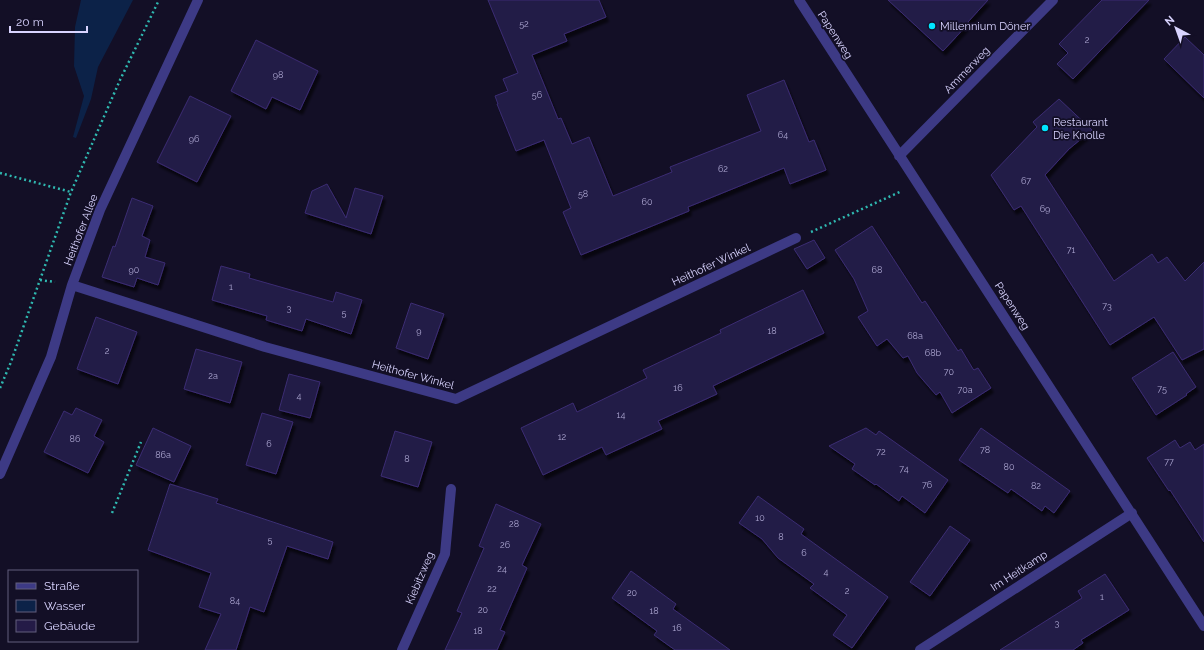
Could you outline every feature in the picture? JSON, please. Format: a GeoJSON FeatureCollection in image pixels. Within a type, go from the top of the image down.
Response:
{"type":"FeatureCollection","features":[{"type":"Feature","properties":{"kind":"street","name":"Heithofer Allee"},"geometry":{"type":"LineString","coordinates":[[0,474],[51,357],[72,285],[100,210],[198,0]]}},
{"type":"Feature","properties":{"kind":"street","name":"Papenweg"},"geometry":{"type":"LineString","coordinates":[[799,0],[1204,626]]}},
{"type":"Feature","properties":{"kind":"street","name":"Ammerweg"},"geometry":{"type":"LineString","coordinates":[[899,156],[1053,0]]}},
{"type":"Feature","properties":{"kind":"street","name":"Heithofer Winkel"},"geometry":{"type":"LineString","coordinates":[[72,285],[265,347],[456,399],[796,238]]}},
{"type":"Feature","properties":{"kind":"street","name":"Kiebitzweg"},"geometry":{"type":"LineString","coordinates":[[402,650],[445,554],[451,488]]}},
{"type":"Feature","properties":{"kind":"street","name":"Im Heitkamp"},"geometry":{"type":"LineString","coordinates":[[920,650],[1132,513]]}},
{"type":"Feature","properties":{"kind":"path"},"geometry":{"type":"LineString","coordinates":[[0,388],[11,362],[71,192],[120,80],[159,0]]}},
{"type":"Feature","properties":{"kind":"path"},"geometry":{"type":"LineString","coordinates":[[0,173],[71,192]]}},
{"type":"Feature","properties":{"kind":"path"},"geometry":{"type":"LineString","coordinates":[[796,238],[918,184]]}},
{"type":"Feature","properties":{"kind":"path"},"geometry":{"type":"LineString","coordinates":[[112,513],[141,442]]}},
{"type":"Feature","properties":{"kind":"water"},"geometry":{"type":"Polygon","coordinates":[[[81,0],[133,0],[98,67],[91,99],[76,138],[73,137],[84,96],[74,66],[75,27],[81,0]]]}},
{"type":"Feature","properties":{"kind":"building"},"geometry":{"type":"Polygon","coordinates":[[[488,0],[599,0],[606,17],[564,34],[567,41],[532,55],[558,119],[561,118],[572,144],[589,137],[613,196],[672,172],[670,167],[761,131],[747,95],[784,80],[809,142],[814,140],[826,170],[790,184],[784,168],[688,207],[689,211],[581,255],[563,212],[571,208],[544,140],[516,151],[497,104],[495,96],[508,91],[503,79],[518,73],[488,0]]]}},
{"type":"Feature","properties":{"kind":"building"},"geometry":{"type":"Polygon","coordinates":[[[888,0],[988,0],[943,51],[888,0]]]}},
{"type":"Feature","properties":{"kind":"building"},"geometry":{"type":"Polygon","coordinates":[[[1102,0],[1149,0],[1073,79],[1057,64],[1068,53],[1059,44],[1102,0]]]}},
{"type":"Feature","properties":{"kind":"building"},"geometry":{"type":"Polygon","coordinates":[[[1185,37],[1204,55],[1204,98],[1164,59],[1185,37]]]}},
{"type":"Feature","properties":{"kind":"building"},"geometry":{"type":"Polygon","coordinates":[[[256,40],[318,71],[300,110],[272,97],[266,109],[231,91],[256,40]]]}},
{"type":"Feature","properties":{"kind":"building"},"geometry":{"type":"Polygon","coordinates":[[[190,96],[231,116],[197,182],[157,162],[190,96]]]}},
{"type":"Feature","properties":{"kind":"building"},"geometry":{"type":"Polygon","coordinates":[[[1059,99],[1092,130],[1069,149],[1045,175],[1114,281],[1152,254],[1158,263],[1167,257],[1185,281],[1204,262],[1204,349],[1182,360],[1154,317],[1110,345],[1021,206],[1014,210],[991,175],[1037,127],[1033,122],[1059,99]]]}},
{"type":"Feature","properties":{"kind":"building"},"geometry":{"type":"Polygon","coordinates":[[[327,184],[346,218],[355,188],[383,196],[371,234],[305,213],[312,191],[327,184]]]}},
{"type":"Feature","properties":{"kind":"building"},"geometry":{"type":"Polygon","coordinates":[[[132,198],[153,206],[142,236],[150,240],[145,257],[165,263],[158,285],[137,278],[134,287],[102,277],[113,246],[115,247],[132,198]]]}},
{"type":"Feature","properties":{"kind":"building"},"geometry":{"type":"Polygon","coordinates":[[[872,226],[922,303],[925,301],[958,351],[961,349],[974,370],[978,368],[991,388],[952,413],[940,392],[936,395],[917,373],[908,356],[903,358],[887,339],[877,346],[858,317],[868,311],[854,279],[835,250],[872,226]]]}},
{"type":"Feature","properties":{"kind":"building"},"geometry":{"type":"Polygon","coordinates":[[[814,240],[825,258],[807,269],[794,249],[814,240]]]}},
{"type":"Feature","properties":{"kind":"building"},"geometry":{"type":"Polygon","coordinates":[[[221,266],[250,274],[249,278],[333,302],[336,292],[362,300],[351,334],[306,319],[302,331],[266,320],[267,316],[212,300],[221,266]]]}},
{"type":"Feature","properties":{"kind":"building"},"geometry":{"type":"Polygon","coordinates":[[[803,290],[824,333],[713,386],[717,394],[658,421],[662,429],[606,455],[602,447],[543,475],[521,428],[573,403],[577,412],[647,378],[643,370],[721,333],[720,330],[803,290]]]}},
{"type":"Feature","properties":{"kind":"building"},"geometry":{"type":"Polygon","coordinates":[[[411,303],[444,314],[428,359],[396,348],[411,303]]]}},
{"type":"Feature","properties":{"kind":"building"},"geometry":{"type":"Polygon","coordinates":[[[96,317],[137,332],[118,384],[77,369],[96,317]]]}},
{"type":"Feature","properties":{"kind":"building"},"geometry":{"type":"Polygon","coordinates":[[[196,349],[242,362],[230,403],[184,389],[196,349]]]}},
{"type":"Feature","properties":{"kind":"building"},"geometry":{"type":"Polygon","coordinates":[[[1173,352],[1196,387],[1186,394],[1187,395],[1156,415],[1132,378],[1173,352]]]}},
{"type":"Feature","properties":{"kind":"building"},"geometry":{"type":"Polygon","coordinates":[[[289,374],[320,382],[310,418],[279,410],[289,374]]]}},
{"type":"Feature","properties":{"kind":"building"},"geometry":{"type":"Polygon","coordinates":[[[76,408],[102,420],[94,436],[104,442],[88,473],[44,452],[64,411],[72,415],[76,408]]]}},
{"type":"Feature","properties":{"kind":"building"},"geometry":{"type":"Polygon","coordinates":[[[262,413],[293,422],[276,474],[246,465],[262,413]]]}},
{"type":"Feature","properties":{"kind":"building"},"geometry":{"type":"Polygon","coordinates":[[[153,428],[191,446],[174,482],[136,465],[153,428]]]}},
{"type":"Feature","properties":{"kind":"building"},"geometry":{"type":"Polygon","coordinates":[[[866,428],[876,435],[879,431],[948,480],[925,513],[902,496],[899,501],[852,469],[855,464],[829,446],[866,428]]]}},
{"type":"Feature","properties":{"kind":"building"},"geometry":{"type":"Polygon","coordinates":[[[981,428],[1070,491],[1054,513],[1045,506],[1042,511],[1011,489],[1008,493],[959,460],[981,428]]]}},
{"type":"Feature","properties":{"kind":"building"},"geometry":{"type":"Polygon","coordinates":[[[395,431],[432,442],[418,487],[381,476],[395,431]]]}},
{"type":"Feature","properties":{"kind":"building"},"geometry":{"type":"Polygon","coordinates":[[[1175,440],[1180,448],[1190,442],[1195,450],[1204,444],[1204,542],[1147,458],[1175,440]]]}},
{"type":"Feature","properties":{"kind":"building"},"geometry":{"type":"Polygon","coordinates":[[[170,484],[218,499],[216,503],[333,542],[328,559],[287,546],[264,612],[250,607],[236,650],[205,650],[221,614],[199,607],[211,573],[148,550],[170,484]]]}},
{"type":"Feature","properties":{"kind":"building"},"geometry":{"type":"Polygon","coordinates":[[[758,496],[804,529],[801,534],[888,597],[852,648],[833,635],[847,615],[810,588],[814,584],[778,558],[762,539],[739,523],[758,496]]]}},
{"type":"Feature","properties":{"kind":"building"},"geometry":{"type":"Polygon","coordinates":[[[496,504],[541,524],[522,565],[527,568],[500,630],[505,632],[497,650],[445,650],[462,613],[457,611],[484,548],[479,546],[496,504]]]}},
{"type":"Feature","properties":{"kind":"building"},"geometry":{"type":"Polygon","coordinates":[[[950,526],[970,540],[930,596],[910,582],[950,526]]]}},
{"type":"Feature","properties":{"kind":"building"},"geometry":{"type":"Polygon","coordinates":[[[631,571],[676,604],[673,609],[730,650],[675,650],[654,635],[657,631],[612,598],[631,571]]]}},
{"type":"Feature","properties":{"kind":"building"},"geometry":{"type":"Polygon","coordinates":[[[1105,574],[1129,610],[1081,640],[1083,643],[1073,650],[1000,650],[1082,598],[1078,591],[1105,574]]]}},
{"type":"Feature","properties":{"kind":"place","name":"Millennium Döner"},"geometry":{"type":"Point","coordinates":[932,26]}},
{"type":"Feature","properties":{"kind":"place","name":"Restaurant Die Knolle"},"geometry":{"type":"Point","coordinates":[1045,128]}}]}
